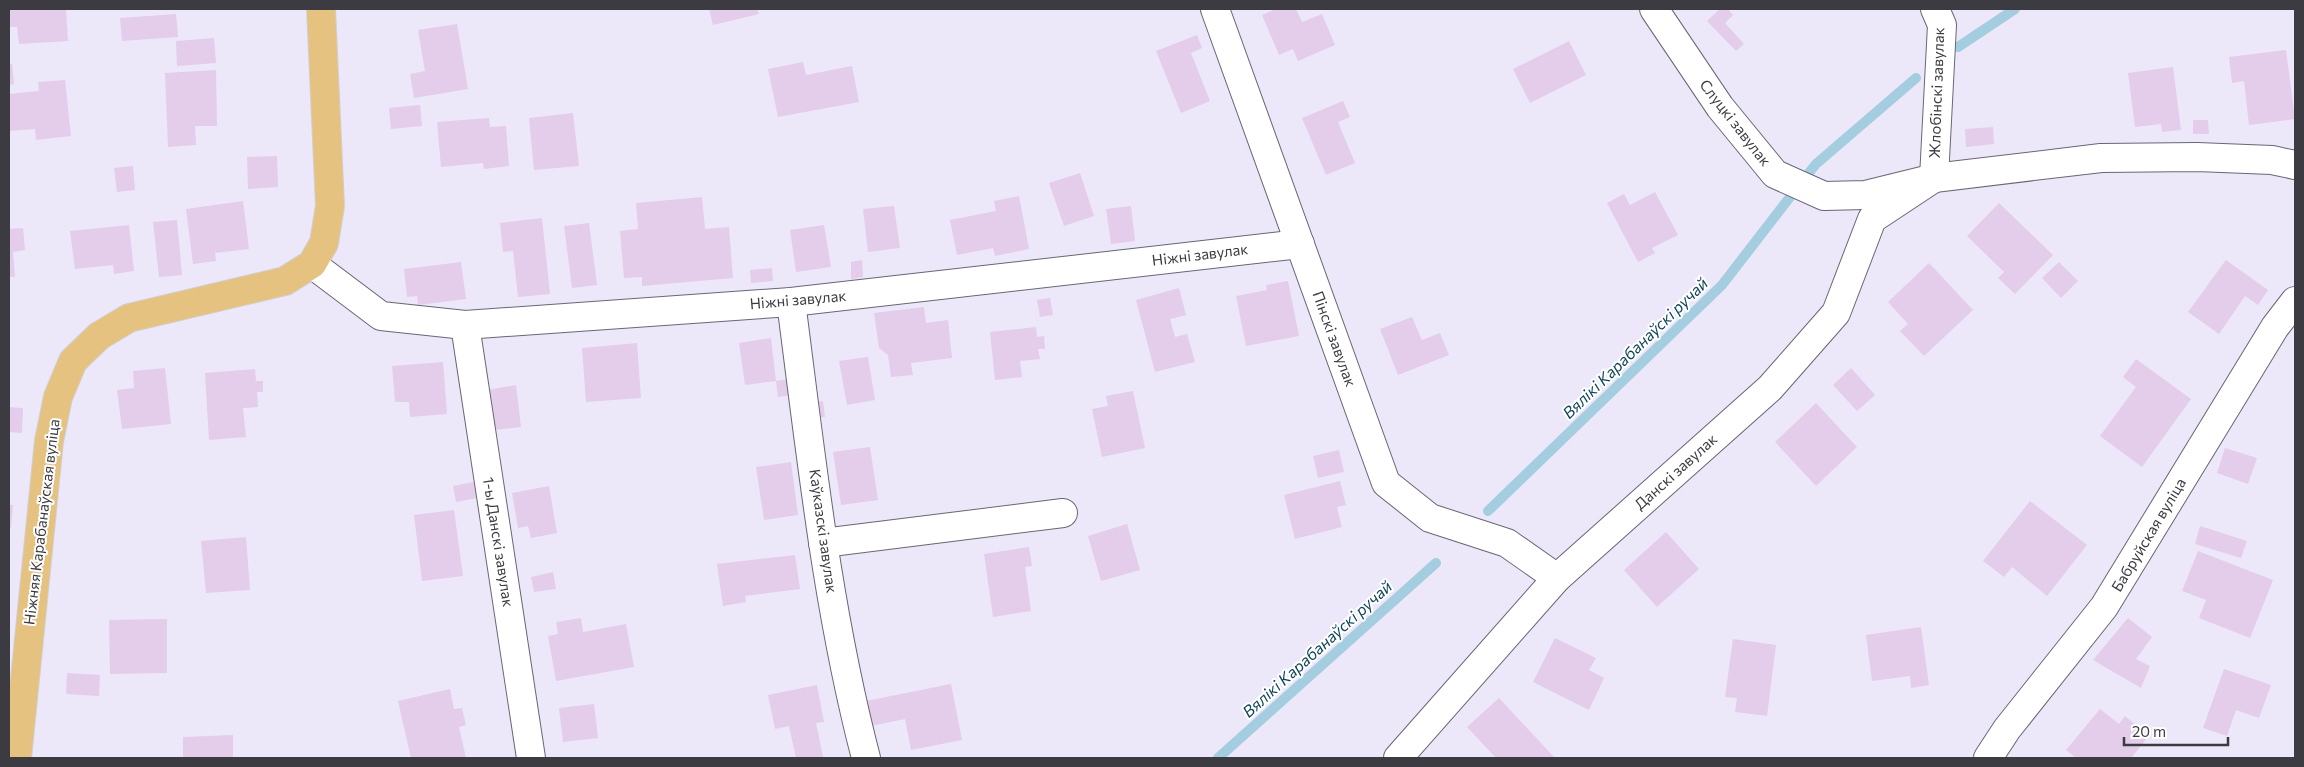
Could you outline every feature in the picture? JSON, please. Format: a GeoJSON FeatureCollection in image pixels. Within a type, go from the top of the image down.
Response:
{"type":"FeatureCollection","features":[{"type":"Feature","properties":{"kind":"main road","name":"Ніжняя Карабанаўская вуліца"},"geometry":{"type":"LineString","coordinates":[[15,743],[49,441],[58,397],[73,361],[99,336],[129,318],[285,281],[312,264],[324,243],[330,206],[321,9]]}},
{"type":"Feature","properties":{"kind":"street","name":"Пінскі завулак"},"geometry":{"type":"LineString","coordinates":[[1216,9],[1386,483],[1430,518],[1507,543],[1557,578]]}},
{"type":"Feature","properties":{"kind":"street","name":"Слуцкі завулак"},"geometry":{"type":"LineString","coordinates":[[1654,9],[1720,107],[1776,174],[1824,196],[1865,195],[1934,178]]}},
{"type":"Feature","properties":{"kind":"street","name":"Жлобінскі завулак"},"geometry":{"type":"LineString","coordinates":[[1934,178],[1942,25],[1935,9]]}},
{"type":"Feature","properties":{"kind":"street"},"geometry":{"type":"LineString","coordinates":[[1934,178],[2101,158],[2197,156],[2272,160],[2295,165]]}},
{"type":"Feature","properties":{"kind":"street","name":"Данскі завулак"},"geometry":{"type":"LineString","coordinates":[[1398,758],[1557,578],[1770,388],[1836,313],[1872,219],[1934,178]]}},
{"type":"Feature","properties":{"kind":"street","name":"Ніжні завулак"},"geometry":{"type":"LineString","coordinates":[[312,264],[381,316],[466,325],[791,302],[1300,244]]}},
{"type":"Feature","properties":{"kind":"street","name":"Бабруйская вуліца"},"geometry":{"type":"LineString","coordinates":[[1988,758],[2007,730],[2104,607],[2275,327],[2295,301]]}},
{"type":"Feature","properties":{"kind":"street","name":"Каўказскі завулак"},"geometry":{"type":"LineString","coordinates":[[791,302],[823,543],[850,697],[866,758]]}},
{"type":"Feature","properties":{"kind":"street","name":"1-ы Данскі завулак"},"geometry":{"type":"LineString","coordinates":[[466,325],[531,758]]}},
{"type":"Feature","properties":{"kind":"street"},"geometry":{"type":"LineString","coordinates":[[823,543],[1063,513]]}},
{"type":"Feature","properties":{"kind":"building"},"geometry":{"type":"Polygon","coordinates":[[[9,9],[66,9],[68,41],[19,44],[17,27],[9,27],[9,9]]]}},
{"type":"Feature","properties":{"kind":"building"},"geometry":{"type":"Polygon","coordinates":[[[709,9],[757,9],[759,14],[713,25],[709,9]]]}},
{"type":"Feature","properties":{"kind":"building"},"geometry":{"type":"Polygon","coordinates":[[[1276,9],[1296,9],[1302,22],[1322,14],[1335,45],[1298,61],[1293,49],[1279,55],[1262,15],[1276,9]]]}},
{"type":"Feature","properties":{"kind":"building"},"geometry":{"type":"Polygon","coordinates":[[[1720,9],[1728,9],[1733,15],[1725,23],[1744,44],[1736,51],[1707,21],[1720,9]]]}},
{"type":"Feature","properties":{"kind":"building"},"geometry":{"type":"Polygon","coordinates":[[[176,14],[178,37],[122,41],[120,18],[176,14]]]}},
{"type":"Feature","properties":{"kind":"building"},"geometry":{"type":"Polygon","coordinates":[[[457,24],[468,89],[414,98],[410,74],[425,71],[418,30],[457,24]]]}},
{"type":"Feature","properties":{"kind":"building"},"geometry":{"type":"Polygon","coordinates":[[[1197,35],[1202,48],[1191,53],[1210,101],[1181,113],[1156,51],[1197,35]]]}},
{"type":"Feature","properties":{"kind":"building"},"geometry":{"type":"Polygon","coordinates":[[[214,38],[216,63],[177,66],[176,41],[214,38]]]}},
{"type":"Feature","properties":{"kind":"building"},"geometry":{"type":"Polygon","coordinates":[[[1569,41],[1586,75],[1530,103],[1513,69],[1569,41]]]}},
{"type":"Feature","properties":{"kind":"building"},"geometry":{"type":"Polygon","coordinates":[[[2286,50],[2295,119],[2249,125],[2244,81],[2232,83],[2229,57],[2286,50]]]}},
{"type":"Feature","properties":{"kind":"building"},"geometry":{"type":"Polygon","coordinates":[[[803,62],[806,75],[852,66],[859,102],[778,117],[768,69],[803,62]]]}},
{"type":"Feature","properties":{"kind":"building"},"geometry":{"type":"Polygon","coordinates":[[[9,64],[12,64],[14,84],[9,85],[9,64]]]}},
{"type":"Feature","properties":{"kind":"building"},"geometry":{"type":"Polygon","coordinates":[[[2173,67],[2181,130],[2162,132],[2161,124],[2135,127],[2128,73],[2173,67]]]}},
{"type":"Feature","properties":{"kind":"building"},"geometry":{"type":"Polygon","coordinates":[[[216,70],[217,126],[195,126],[196,145],[168,147],[165,73],[216,70]]]}},
{"type":"Feature","properties":{"kind":"building"},"geometry":{"type":"Polygon","coordinates":[[[65,80],[71,136],[36,140],[35,129],[9,131],[9,94],[39,91],[38,82],[65,80]]]}},
{"type":"Feature","properties":{"kind":"building"},"geometry":{"type":"Polygon","coordinates":[[[1343,101],[1350,117],[1338,122],[1355,163],[1326,175],[1302,118],[1343,101]]]}},
{"type":"Feature","properties":{"kind":"building"},"geometry":{"type":"Polygon","coordinates":[[[420,105],[422,126],[391,129],[389,108],[420,105]]]}},
{"type":"Feature","properties":{"kind":"building"},"geometry":{"type":"Polygon","coordinates":[[[573,113],[579,166],[534,170],[529,118],[573,113]]]}},
{"type":"Feature","properties":{"kind":"building"},"geometry":{"type":"Polygon","coordinates":[[[489,118],[490,127],[506,126],[509,166],[484,169],[483,163],[441,167],[437,122],[489,118]]]}},
{"type":"Feature","properties":{"kind":"building"},"geometry":{"type":"Polygon","coordinates":[[[2193,120],[2208,120],[2209,134],[2193,134],[2193,120]]]}},
{"type":"Feature","properties":{"kind":"building"},"geometry":{"type":"Polygon","coordinates":[[[1993,127],[1994,144],[1966,147],[1965,129],[1993,127]]]}},
{"type":"Feature","properties":{"kind":"building"},"geometry":{"type":"Polygon","coordinates":[[[277,156],[278,187],[248,189],[247,157],[277,156]]]}},
{"type":"Feature","properties":{"kind":"building"},"geometry":{"type":"Polygon","coordinates":[[[133,166],[135,190],[117,192],[114,168],[133,166]]]}},
{"type":"Feature","properties":{"kind":"building"},"geometry":{"type":"Polygon","coordinates":[[[1080,173],[1094,216],[1064,226],[1049,183],[1080,173]]]}},
{"type":"Feature","properties":{"kind":"building"},"geometry":{"type":"Polygon","coordinates":[[[1655,192],[1678,235],[1652,248],[1655,253],[1638,262],[1607,203],[1624,194],[1630,205],[1655,192]]]}},
{"type":"Feature","properties":{"kind":"building"},"geometry":{"type":"Polygon","coordinates":[[[1019,196],[1029,249],[995,256],[993,248],[957,255],[950,220],[996,211],[994,201],[1019,196]]]}},
{"type":"Feature","properties":{"kind":"building"},"geometry":{"type":"Polygon","coordinates":[[[702,197],[705,229],[729,227],[733,278],[642,286],[642,277],[624,278],[620,231],[638,229],[636,203],[702,197]]]}},
{"type":"Feature","properties":{"kind":"building"},"geometry":{"type":"Polygon","coordinates":[[[243,201],[249,249],[215,253],[216,261],[193,264],[186,209],[243,201]]]}},
{"type":"Feature","properties":{"kind":"building"},"geometry":{"type":"Polygon","coordinates":[[[1999,203],[2053,255],[2015,294],[1998,278],[2004,272],[1967,236],[1999,203]]]}},
{"type":"Feature","properties":{"kind":"building"},"geometry":{"type":"Polygon","coordinates":[[[894,206],[900,248],[868,252],[863,209],[894,206]]]}},
{"type":"Feature","properties":{"kind":"building"},"geometry":{"type":"Polygon","coordinates":[[[1131,206],[1135,241],[1111,244],[1106,209],[1131,206]]]}},
{"type":"Feature","properties":{"kind":"building"},"geometry":{"type":"Polygon","coordinates":[[[542,218],[550,294],[518,297],[513,251],[503,252],[500,223],[542,218]]]}},
{"type":"Feature","properties":{"kind":"building"},"geometry":{"type":"Polygon","coordinates":[[[177,220],[182,275],[159,277],[153,222],[177,220]]]}},
{"type":"Feature","properties":{"kind":"building"},"geometry":{"type":"Polygon","coordinates":[[[589,223],[597,285],[572,288],[564,226],[589,223]]]}},
{"type":"Feature","properties":{"kind":"building"},"geometry":{"type":"Polygon","coordinates":[[[129,225],[134,271],[114,274],[113,265],[75,269],[70,231],[129,225]]]}},
{"type":"Feature","properties":{"kind":"building"},"geometry":{"type":"Polygon","coordinates":[[[824,225],[831,267],[796,272],[790,230],[824,225]]]}},
{"type":"Feature","properties":{"kind":"building"},"geometry":{"type":"Polygon","coordinates":[[[23,228],[25,250],[13,252],[15,277],[9,277],[9,229],[23,228]]]}},
{"type":"Feature","properties":{"kind":"building"},"geometry":{"type":"Polygon","coordinates":[[[862,260],[863,277],[851,279],[851,262],[862,260]]]}},
{"type":"Feature","properties":{"kind":"building"},"geometry":{"type":"Polygon","coordinates":[[[2226,260],[2268,290],[2258,305],[2245,296],[2219,334],[2188,312],[2226,260]]]}},
{"type":"Feature","properties":{"kind":"building"},"geometry":{"type":"Polygon","coordinates":[[[461,262],[466,299],[418,305],[417,296],[407,297],[404,269],[461,262]]]}},
{"type":"Feature","properties":{"kind":"building"},"geometry":{"type":"Polygon","coordinates":[[[2059,262],[2078,281],[2061,298],[2042,278],[2059,262]]]}},
{"type":"Feature","properties":{"kind":"building"},"geometry":{"type":"Polygon","coordinates":[[[1929,263],[1973,310],[1924,356],[1900,331],[1908,324],[1888,302],[1929,263]]]}},
{"type":"Feature","properties":{"kind":"building"},"geometry":{"type":"Polygon","coordinates":[[[772,268],[773,281],[751,283],[750,270],[772,268]]]}},
{"type":"Feature","properties":{"kind":"building"},"geometry":{"type":"Polygon","coordinates":[[[1288,281],[1299,336],[1246,346],[1236,296],[1267,290],[1266,285],[1288,281]]]}},
{"type":"Feature","properties":{"kind":"building"},"geometry":{"type":"Polygon","coordinates":[[[1179,288],[1186,315],[1170,319],[1175,337],[1187,334],[1195,362],[1155,372],[1136,300],[1179,288]]]}},
{"type":"Feature","properties":{"kind":"building"},"geometry":{"type":"Polygon","coordinates":[[[1050,298],[1053,315],[1040,317],[1037,300],[1050,298]]]}},
{"type":"Feature","properties":{"kind":"building"},"geometry":{"type":"Polygon","coordinates":[[[924,307],[926,323],[948,320],[952,358],[911,363],[913,375],[891,377],[888,355],[879,348],[874,313],[924,307]]]}},
{"type":"Feature","properties":{"kind":"building"},"geometry":{"type":"Polygon","coordinates":[[[1412,317],[1422,340],[1440,333],[1449,355],[1398,375],[1380,329],[1412,317]]]}},
{"type":"Feature","properties":{"kind":"building"},"geometry":{"type":"Polygon","coordinates":[[[1036,327],[1037,337],[1044,336],[1045,349],[1038,349],[1040,359],[1020,361],[1022,377],[995,380],[990,332],[1036,327]]]}},
{"type":"Feature","properties":{"kind":"building"},"geometry":{"type":"Polygon","coordinates":[[[771,338],[776,381],[745,385],[739,343],[771,338]]]}},
{"type":"Feature","properties":{"kind":"building"},"geometry":{"type":"Polygon","coordinates":[[[637,343],[641,398],[586,402],[582,348],[637,343]]]}},
{"type":"Feature","properties":{"kind":"building"},"geometry":{"type":"Polygon","coordinates":[[[868,357],[875,400],[847,405],[839,361],[868,357]]]}},
{"type":"Feature","properties":{"kind":"building"},"geometry":{"type":"Polygon","coordinates":[[[2136,359],[2191,399],[2142,467],[2100,436],[2136,387],[2123,377],[2136,359]]]}},
{"type":"Feature","properties":{"kind":"building"},"geometry":{"type":"Polygon","coordinates":[[[443,362],[447,414],[410,417],[409,402],[395,402],[392,366],[443,362]]]}},
{"type":"Feature","properties":{"kind":"building"},"geometry":{"type":"Polygon","coordinates":[[[165,368],[171,424],[122,429],[117,390],[134,388],[133,371],[165,368]]]}},
{"type":"Feature","properties":{"kind":"building"},"geometry":{"type":"Polygon","coordinates":[[[1851,368],[1875,395],[1857,411],[1833,385],[1851,368]]]}},
{"type":"Feature","properties":{"kind":"building"},"geometry":{"type":"Polygon","coordinates":[[[255,369],[256,381],[263,381],[263,392],[257,392],[258,407],[243,408],[246,437],[209,440],[205,373],[255,369]]]}},
{"type":"Feature","properties":{"kind":"building"},"geometry":{"type":"Polygon","coordinates":[[[789,379],[791,395],[778,397],[776,381],[789,379]]]}},
{"type":"Feature","properties":{"kind":"building"},"geometry":{"type":"Polygon","coordinates":[[[516,385],[521,427],[493,430],[487,390],[516,385]]]}},
{"type":"Feature","properties":{"kind":"building"},"geometry":{"type":"Polygon","coordinates":[[[1133,391],[1145,448],[1102,457],[1092,409],[1108,406],[1106,396],[1133,391]]]}},
{"type":"Feature","properties":{"kind":"building"},"geometry":{"type":"Polygon","coordinates":[[[823,401],[825,417],[814,418],[812,403],[823,401]]]}},
{"type":"Feature","properties":{"kind":"building"},"geometry":{"type":"Polygon","coordinates":[[[1816,403],[1857,447],[1816,486],[1775,442],[1816,403]]]}},
{"type":"Feature","properties":{"kind":"building"},"geometry":{"type":"Polygon","coordinates":[[[9,407],[23,408],[22,433],[9,432],[9,407]]]}},
{"type":"Feature","properties":{"kind":"building"},"geometry":{"type":"Polygon","coordinates":[[[870,447],[878,500],[841,505],[833,452],[870,447]]]}},
{"type":"Feature","properties":{"kind":"building"},"geometry":{"type":"Polygon","coordinates":[[[2225,448],[2257,458],[2248,484],[2217,473],[2225,448]]]}},
{"type":"Feature","properties":{"kind":"building"},"geometry":{"type":"Polygon","coordinates":[[[1339,450],[1344,472],[1318,478],[1313,456],[1339,450]]]}},
{"type":"Feature","properties":{"kind":"building"},"geometry":{"type":"Polygon","coordinates":[[[791,462],[798,515],[764,520],[756,467],[791,462]]]}},
{"type":"Feature","properties":{"kind":"building"},"geometry":{"type":"Polygon","coordinates":[[[479,481],[482,497],[456,502],[453,486],[479,481]]]}},
{"type":"Feature","properties":{"kind":"building"},"geometry":{"type":"Polygon","coordinates":[[[1340,481],[1346,505],[1337,507],[1342,527],[1295,539],[1284,495],[1340,481]]]}},
{"type":"Feature","properties":{"kind":"building"},"geometry":{"type":"Polygon","coordinates":[[[549,486],[557,533],[531,538],[528,526],[518,528],[512,493],[549,486]]]}},
{"type":"Feature","properties":{"kind":"building"},"geometry":{"type":"Polygon","coordinates":[[[2030,501],[2087,545],[2047,596],[2012,567],[2004,577],[1983,561],[2030,501]]]}},
{"type":"Feature","properties":{"kind":"building"},"geometry":{"type":"Polygon","coordinates":[[[9,505],[13,505],[11,528],[9,528],[9,505]]]}},
{"type":"Feature","properties":{"kind":"building"},"geometry":{"type":"Polygon","coordinates":[[[454,510],[463,576],[422,581],[414,515],[454,510]]]}},
{"type":"Feature","properties":{"kind":"building"},"geometry":{"type":"Polygon","coordinates":[[[1127,524],[1140,570],[1101,581],[1088,536],[1127,524]]]}},
{"type":"Feature","properties":{"kind":"building"},"geometry":{"type":"Polygon","coordinates":[[[2200,526],[2247,541],[2241,558],[2195,544],[2200,526]]]}},
{"type":"Feature","properties":{"kind":"building"},"geometry":{"type":"Polygon","coordinates":[[[1666,532],[1699,569],[1657,607],[1624,570],[1666,532]]]}},
{"type":"Feature","properties":{"kind":"building"},"geometry":{"type":"Polygon","coordinates":[[[246,537],[250,590],[206,593],[201,541],[246,537]]]}},
{"type":"Feature","properties":{"kind":"building"},"geometry":{"type":"Polygon","coordinates":[[[1029,547],[1032,566],[1025,567],[1031,611],[993,617],[984,554],[1029,547]]]}},
{"type":"Feature","properties":{"kind":"building"},"geometry":{"type":"Polygon","coordinates":[[[2198,551],[2273,580],[2250,638],[2199,618],[2206,600],[2182,591],[2198,551]]]}},
{"type":"Feature","properties":{"kind":"building"},"geometry":{"type":"Polygon","coordinates":[[[795,555],[800,589],[745,596],[746,602],[723,606],[717,564],[795,555]]]}},
{"type":"Feature","properties":{"kind":"building"},"geometry":{"type":"Polygon","coordinates":[[[553,572],[556,589],[534,592],[531,577],[553,572]]]}},
{"type":"Feature","properties":{"kind":"building"},"geometry":{"type":"Polygon","coordinates":[[[581,618],[583,632],[626,624],[634,667],[556,681],[548,636],[558,634],[556,622],[581,618]]]}},
{"type":"Feature","properties":{"kind":"building"},"geometry":{"type":"Polygon","coordinates":[[[2128,618],[2152,637],[2136,659],[2150,666],[2141,688],[2093,660],[2128,618]]]}},
{"type":"Feature","properties":{"kind":"building"},"geometry":{"type":"Polygon","coordinates":[[[167,619],[167,673],[110,674],[109,620],[167,619]]]}},
{"type":"Feature","properties":{"kind":"building"},"geometry":{"type":"Polygon","coordinates":[[[1921,627],[1929,685],[1911,688],[1910,676],[1872,681],[1866,635],[1921,627]]]}},
{"type":"Feature","properties":{"kind":"building"},"geometry":{"type":"Polygon","coordinates":[[[1555,638],[1596,658],[1589,670],[1604,678],[1589,710],[1533,682],[1555,638]]]}},
{"type":"Feature","properties":{"kind":"building"},"geometry":{"type":"Polygon","coordinates":[[[1733,639],[1776,645],[1767,716],[1735,712],[1737,698],[1725,697],[1733,639]]]}},
{"type":"Feature","properties":{"kind":"building"},"geometry":{"type":"Polygon","coordinates":[[[2224,669],[2271,685],[2259,718],[2236,710],[2227,736],[2203,728],[2224,669]]]}},
{"type":"Feature","properties":{"kind":"building"},"geometry":{"type":"Polygon","coordinates":[[[67,673],[100,675],[99,696],[66,694],[67,673]]]}},
{"type":"Feature","properties":{"kind":"building"},"geometry":{"type":"Polygon","coordinates":[[[951,684],[962,740],[911,750],[905,719],[871,726],[866,701],[951,684]]]}},
{"type":"Feature","properties":{"kind":"building"},"geometry":{"type":"Polygon","coordinates":[[[817,685],[824,722],[816,723],[823,757],[796,758],[789,726],[775,729],[768,695],[817,685]]]}},
{"type":"Feature","properties":{"kind":"building"},"geometry":{"type":"Polygon","coordinates":[[[450,689],[454,709],[462,708],[466,725],[459,727],[466,758],[411,758],[398,701],[450,689]]]}},
{"type":"Feature","properties":{"kind":"building"},"geometry":{"type":"Polygon","coordinates":[[[1499,698],[1555,758],[1496,758],[1467,727],[1499,698]]]}},
{"type":"Feature","properties":{"kind":"building"},"geometry":{"type":"Polygon","coordinates":[[[594,704],[598,738],[563,742],[559,708],[594,704]]]}},
{"type":"Feature","properties":{"kind":"building"},"geometry":{"type":"Polygon","coordinates":[[[2100,709],[2119,724],[2125,716],[2149,736],[2131,758],[2076,758],[2066,750],[2100,709]]]}},
{"type":"Feature","properties":{"kind":"building"},"geometry":{"type":"Polygon","coordinates":[[[233,735],[233,758],[183,758],[183,737],[233,735]]]}},
{"type":"Feature","properties":{"kind":"waterway","name":"Вялікі Карабанаўскі ручай"},"geometry":{"type":"LineString","coordinates":[[1958,47],[2015,9]]}},
{"type":"Feature","properties":{"kind":"waterway","name":"Вялікі Карабанаўскі ручай"},"geometry":{"type":"LineString","coordinates":[[1808,174],[1816,164],[1916,78]]}},
{"type":"Feature","properties":{"kind":"waterway","name":"Вялікі Карабанаўскі ручай"},"geometry":{"type":"LineString","coordinates":[[1488,511],[1722,285],[1790,197]]}},
{"type":"Feature","properties":{"kind":"waterway","name":"Вялікі Карабанаўскі ручай"},"geometry":{"type":"LineString","coordinates":[[1218,758],[1436,563]]}}]}
